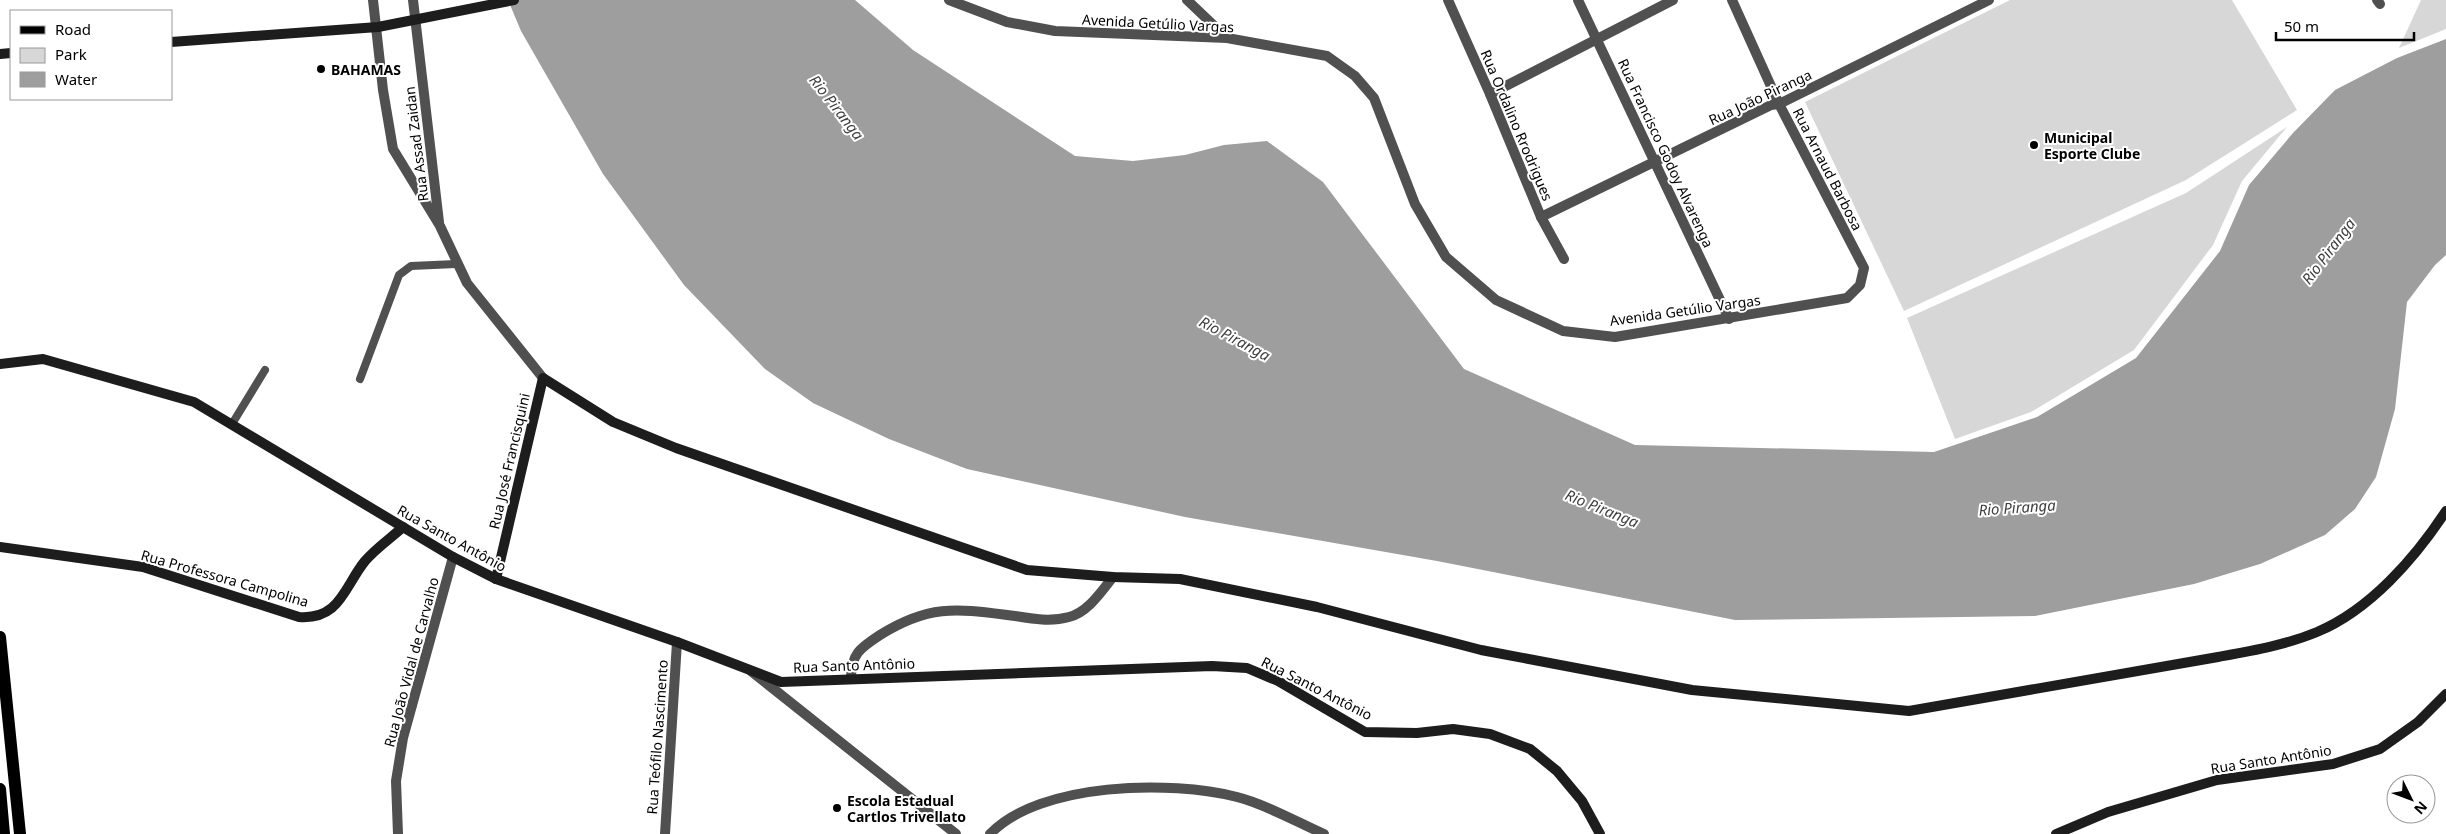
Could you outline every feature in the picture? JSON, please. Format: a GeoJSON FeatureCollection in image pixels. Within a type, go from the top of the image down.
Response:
{"type":"FeatureCollection","features":[{"type":"Feature","properties":{"kind":"main road"},"geometry":{"type":"LineString","coordinates":[[172,42],[378,27],[514,0]]}},
{"type":"Feature","properties":{"kind":"main road","name":"Rua Santo Antônio"},"geometry":{"type":"LineString","coordinates":[[0,364],[43,359],[194,402],[453,557],[496,580],[677,642],[781,682],[1212,666],[1247,668],[1278,681],[1365,732],[1417,733],[1453,729],[1490,734],[1530,749],[1557,771],[1582,801],[1600,834]]}},
{"type":"Feature","properties":{"kind":"main road"},"geometry":{"type":"LineString","coordinates":[[543,378],[613,422],[640,433],[1026,570],[1113,577],[1180,579],[1317,607],[1481,650],[1692,690],[1909,711],[2235,654],[2268,647],[2318,632],[2352,611],[2392,579],[2427,540],[2446,511]]}},
{"type":"Feature","properties":{"kind":"main road","name":"Rua José Francisquini"},"geometry":{"type":"LineString","coordinates":[[496,580],[543,378]]}},
{"type":"Feature","properties":{"kind":"main road","name":"Rua Professora Campolina"},"geometry":{"type":"LineString","coordinates":[[0,547],[143,567],[299,617],[310,618],[320,617],[330,610],[340,600],[366,560],[403,527]]}},
{"type":"Feature","properties":{"kind":"main road"},"geometry":{"type":"LineString","coordinates":[[0,637],[20,830]]}},
{"type":"Feature","properties":{"kind":"main road","name":"Rua Santo Antônio"},"geometry":{"type":"LineString","coordinates":[[2056,834],[2108,812],[2216,780],[2333,764],[2380,749],[2418,722],[2446,694]]}},
{"type":"Feature","properties":{"kind":"main road"},"geometry":{"type":"LineString","coordinates":[[0,789],[3,831]]}},
{"type":"Feature","properties":{"kind":"street","name":"Rua Assad Zaidan"},"geometry":{"type":"LineString","coordinates":[[373,0],[378,27],[383,90],[393,149],[440,226],[456,264],[467,283],[543,378]]}},
{"type":"Feature","properties":{"kind":"street","name":"Rua Assad Zaidan"},"geometry":{"type":"LineString","coordinates":[[413,0],[440,226]]}},
{"type":"Feature","properties":{"kind":"street","name":"Avenida Getúlio Vargas"},"geometry":{"type":"LineString","coordinates":[[949,0],[1007,22],[1055,31],[1227,38],[1328,56],[1355,76],[1374,98],[1415,204],[1446,257],[1496,300],[1563,331],[1615,337],[1846,298],[1860,285],[1864,268]]}},
{"type":"Feature","properties":{"kind":"street"},"geometry":{"type":"LineString","coordinates":[[1187,0],[1227,38]]}},
{"type":"Feature","properties":{"kind":"street","name":"Rua Ordalino Rrodrigues"},"geometry":{"type":"LineString","coordinates":[[1448,0],[1490,94],[1541,217],[1564,258]]}},
{"type":"Feature","properties":{"kind":"street","name":"Rua Francisco Godoy Alvarenga"},"geometry":{"type":"LineString","coordinates":[[1578,0],[1729,318]]}},
{"type":"Feature","properties":{"kind":"street"},"geometry":{"type":"LineString","coordinates":[[1490,94],[1673,0]]}},
{"type":"Feature","properties":{"kind":"street","name":"Rua Arnaud Barbosa"},"geometry":{"type":"LineString","coordinates":[[1732,0],[1779,104],[1864,268]]}},
{"type":"Feature","properties":{"kind":"street","name":"Rua João Piranga"},"geometry":{"type":"LineString","coordinates":[[1541,217],[1779,104],[1990,0]]}},
{"type":"Feature","properties":{"kind":"street","name":"Rua João Vidal de Carvalho"},"geometry":{"type":"LineString","coordinates":[[398,834],[396,781],[403,738],[453,557]]}},
{"type":"Feature","properties":{"kind":"street"},"geometry":{"type":"LineString","coordinates":[[851,679],[851,666],[859,650],[888,630],[914,617],[943,610],[960,609],[1045,620],[1069,617],[1085,609],[1113,577]]}},
{"type":"Feature","properties":{"kind":"street","name":"Rua Teófilo Nascimento"},"geometry":{"type":"LineString","coordinates":[[665,834],[677,642]]}},
{"type":"Feature","properties":{"kind":"street"},"geometry":{"type":"LineString","coordinates":[[748,669],[956,834]]}},
{"type":"Feature","properties":{"kind":"street"},"geometry":{"type":"LineString","coordinates":[[990,834],[1006,820],[1036,806],[1070,795],[1138,788],[1192,789],[1239,798],[1324,834]]}},
{"type":"Feature","properties":{"kind":"street"},"geometry":{"type":"LineString","coordinates":[[3,831],[20,830]]}},
{"type":"Feature","properties":{"kind":"lane"},"geometry":{"type":"LineString","coordinates":[[360,379],[399,275],[411,266],[456,264]]}},
{"type":"Feature","properties":{"kind":"lane"},"geometry":{"type":"LineString","coordinates":[[232,424],[265,370]]}},
{"type":"Feature","properties":{"kind":"green space","name":"Municipal Esporte Clube"},"geometry":{"type":"Polygon","coordinates":[[[2010,0],[2232,0],[2297,110],[2186,180],[1904,311],[1805,102],[2010,0]]]}},
{"type":"Feature","properties":{"kind":"green space"},"geometry":{"type":"Polygon","coordinates":[[[2421,0],[2446,0],[2446,29],[2399,48],[2421,0]]]}},
{"type":"Feature","properties":{"kind":"green space"},"geometry":{"type":"Polygon","coordinates":[[[2287,127],[2242,181],[2213,245],[2134,350],[2031,412],[1955,439],[1907,318],[2186,193],[2287,127]]]}},
{"type":"Feature","properties":{"kind":"water","name":"Rio Piranga"},"geometry":{"type":"Polygon","coordinates":[[[508,0],[855,0],[913,50],[1075,156],[1133,161],[1185,155],[1224,145],[1267,141],[1323,182],[1464,369],[1635,445],[1934,452],[2037,417],[2136,358],[2220,251],[2249,185],[2293,133],[2335,90],[2397,58],[2446,39],[2446,255],[2435,265],[2407,302],[2395,409],[2376,477],[2355,509],[2325,535],[2260,564],[2194,584],[2035,616],[1735,620],[1437,561],[1185,517],[967,469],[889,439],[813,403],[765,369],[684,285],[603,174],[521,31],[508,0]]]}},
{"type":"Feature","properties":{"kind":"place","name":"BAHAMAS"},"geometry":{"type":"Point","coordinates":[321,69]}},
{"type":"Feature","properties":{"kind":"place","name":"Municipal Esporte Clube"},"geometry":{"type":"Point","coordinates":[2034,145]}},
{"type":"Feature","properties":{"kind":"place","name":"Escola Estadual Cartlos Trivellato"},"geometry":{"type":"Point","coordinates":[837,808]}}]}
